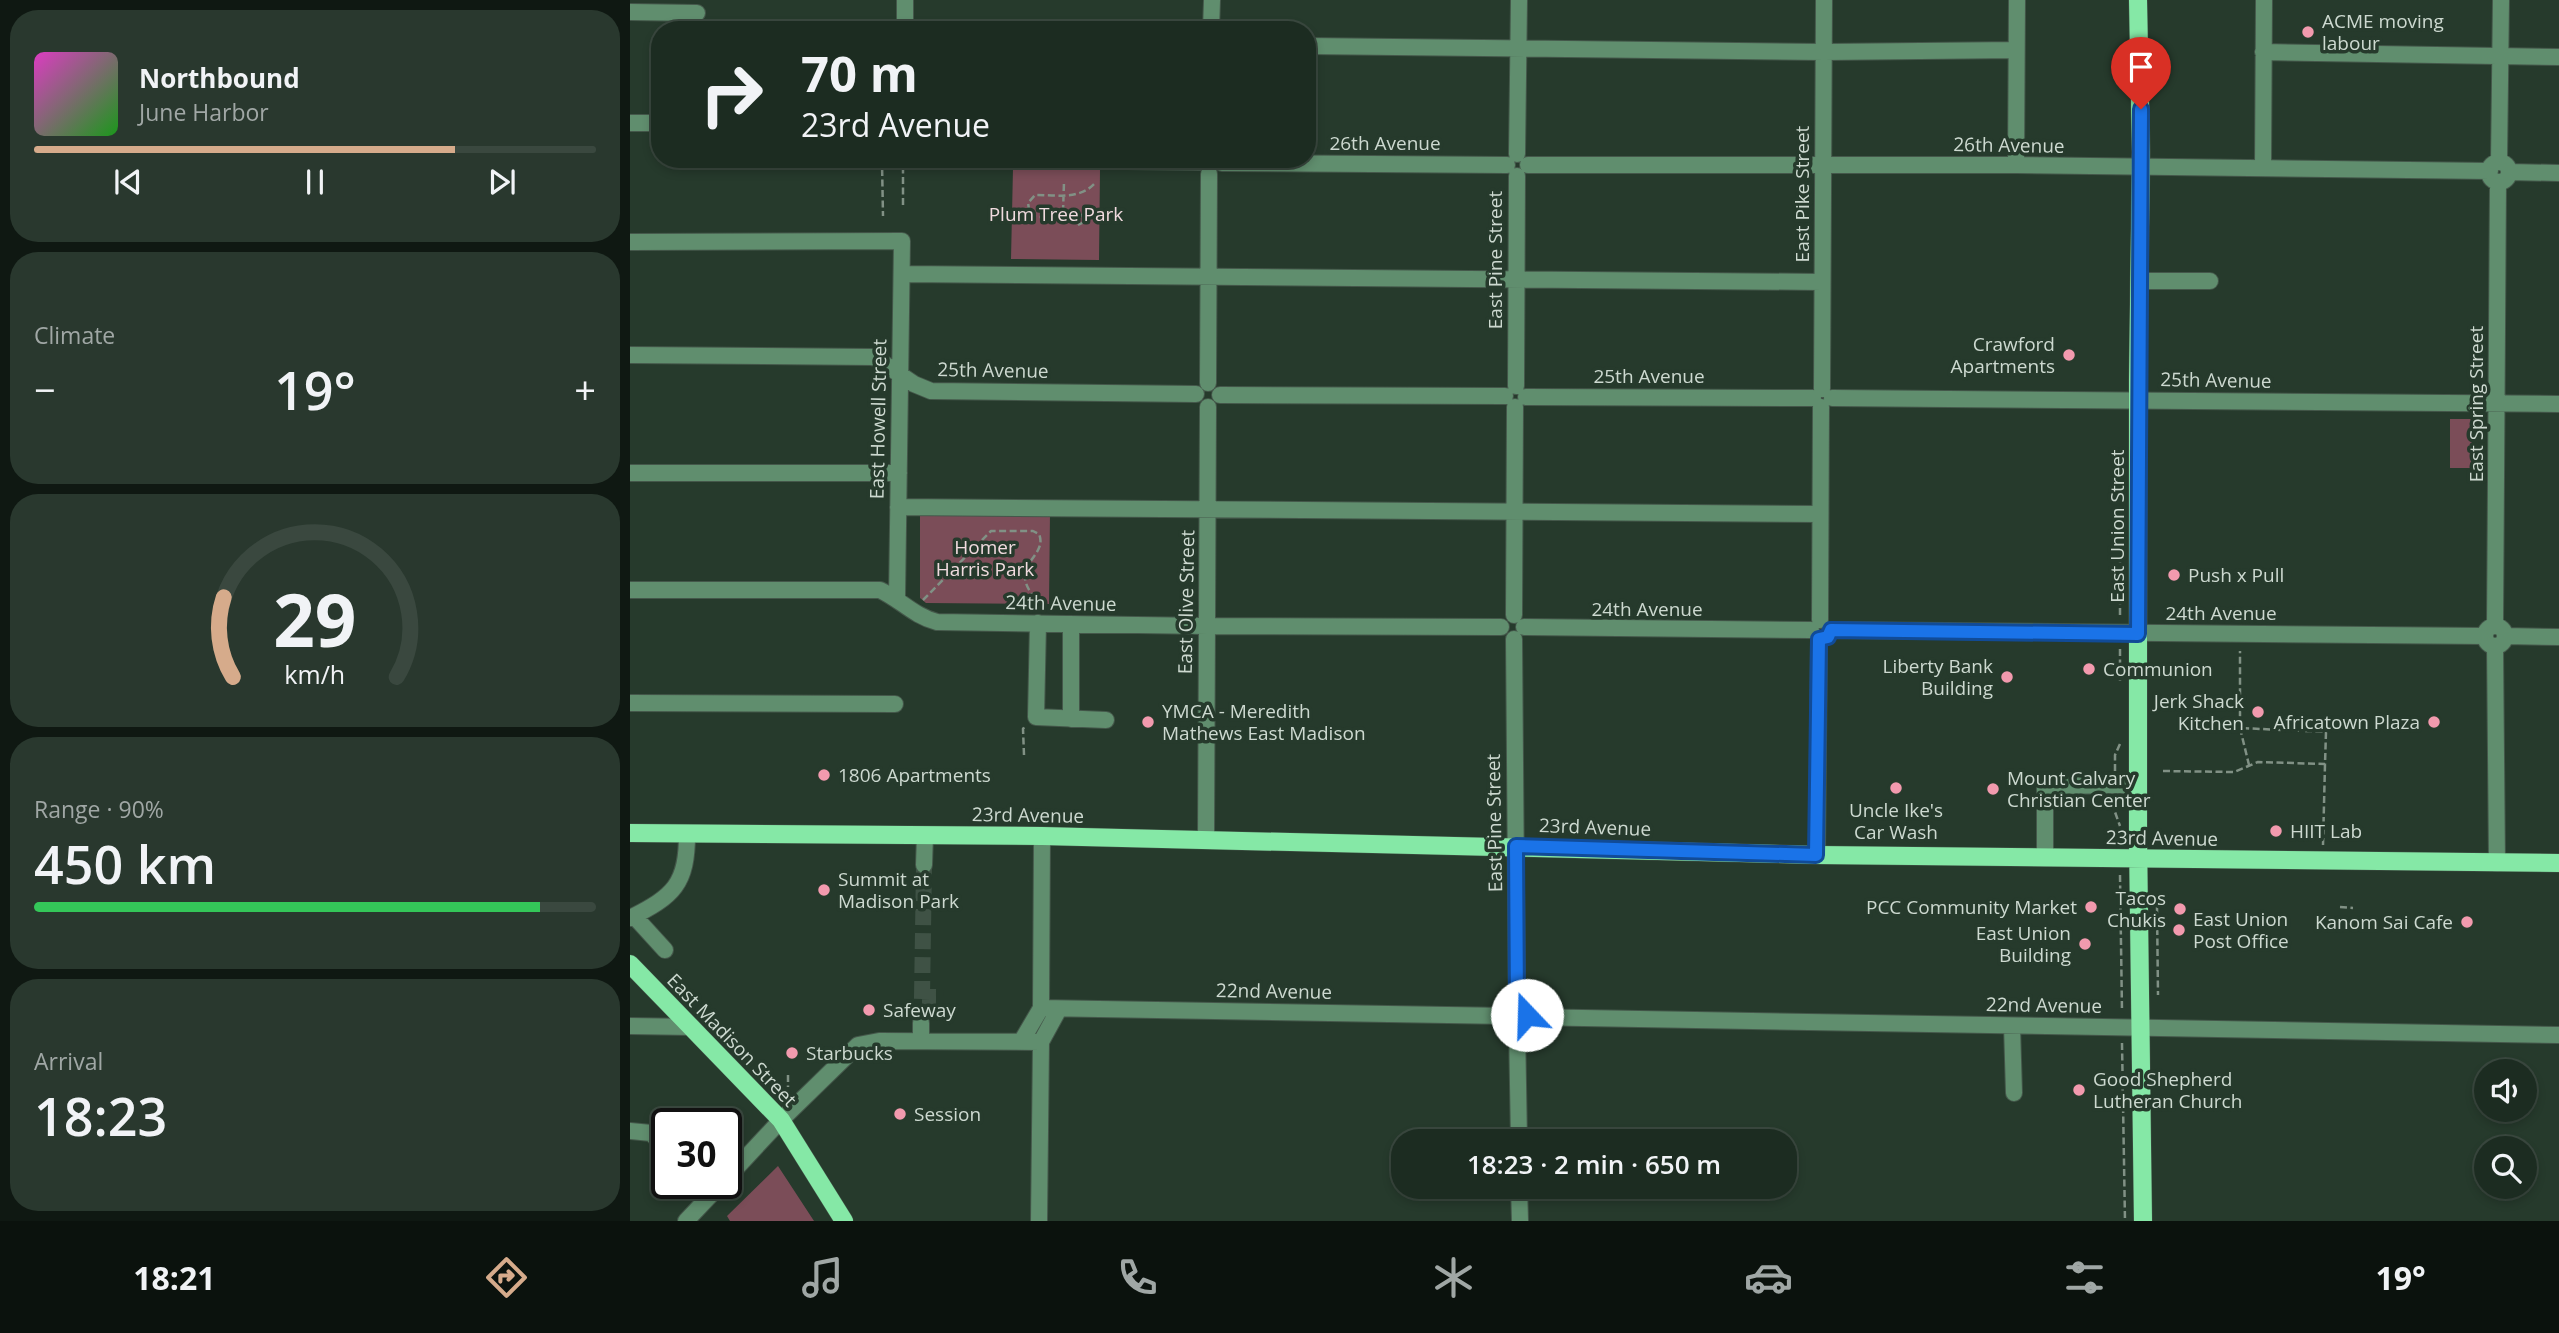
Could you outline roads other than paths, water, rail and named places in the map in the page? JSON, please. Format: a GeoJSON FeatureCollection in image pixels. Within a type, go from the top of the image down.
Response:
{"type":"FeatureCollection","features":[{"type":"Feature","properties":{"kind":"main road","name":"East Union Street"},"geometry":{"type":"LineString","coordinates":[[2138,0],[2141,167],[2138,859],[2143,1221]]}},
{"type":"Feature","properties":{"kind":"main road","name":"23rd Avenue"},"geometry":{"type":"LineString","coordinates":[[630,834],[1042,836],[1816,855],[2559,863]]}},
{"type":"Feature","properties":{"kind":"main road","name":"East Madison Street"},"geometry":{"type":"LineString","coordinates":[[630,964],[781,1120],[844,1221]]}},
{"type":"Feature","properties":{"kind":"street"},"geometry":{"type":"LineString","coordinates":[[905,0],[905,21]]}},
{"type":"Feature","properties":{"kind":"street"},"geometry":{"type":"LineString","coordinates":[[1211,21],[1212,0]]}},
{"type":"Feature","properties":{"kind":"street","name":"East Pine Street"},"geometry":{"type":"LineString","coordinates":[[1519,0],[1515,396],[1519,1129]]}},
{"type":"Feature","properties":{"kind":"street","name":"East Pike Street"},"geometry":{"type":"LineString","coordinates":[[1816,855],[1824,0]]}},
{"type":"Feature","properties":{"kind":"street"},"geometry":{"type":"LineString","coordinates":[[2016,165],[2017,0]]}},
{"type":"Feature","properties":{"kind":"street"},"geometry":{"type":"LineString","coordinates":[[2263,168],[2264,0]]}},
{"type":"Feature","properties":{"kind":"street","name":"East Spring Street"},"geometry":{"type":"LineString","coordinates":[[2497,863],[2495,636],[2501,0]]}},
{"type":"Feature","properties":{"kind":"street"},"geometry":{"type":"LineString","coordinates":[[630,12],[697,13]]}},
{"type":"Feature","properties":{"kind":"street"},"geometry":{"type":"LineString","coordinates":[[1316,46],[1824,52],[2016,50]]}},
{"type":"Feature","properties":{"kind":"street"},"geometry":{"type":"LineString","coordinates":[[2263,52],[2559,57]]}},
{"type":"Feature","properties":{"kind":"street"},"geometry":{"type":"LineString","coordinates":[[630,123],[651,123]]}},
{"type":"Feature","properties":{"kind":"street","name":"26th Avenue"},"geometry":{"type":"LineString","coordinates":[[1316,162],[2016,165],[2559,173]]}},
{"type":"Feature","properties":{"kind":"street"},"geometry":{"type":"LineString","coordinates":[[1202,388],[1216,386],[1220,395],[1216,404],[1208,407],[1199,403],[1209,278],[1203,168]]}},
{"type":"Feature","properties":{"kind":"street","name":"East Howell Street"},"geometry":{"type":"LineString","coordinates":[[630,242],[902,241],[897,598]]}},
{"type":"Feature","properties":{"kind":"street"},"geometry":{"type":"LineString","coordinates":[[902,275],[1822,282]]}},
{"type":"Feature","properties":{"kind":"street"},"geometry":{"type":"LineString","coordinates":[[2139,281],[2210,281]]}},
{"type":"Feature","properties":{"kind":"street","name":"25th Avenue"},"geometry":{"type":"LineString","coordinates":[[630,355],[874,357],[914,384],[931,391],[1202,388]]}},
{"type":"Feature","properties":{"kind":"street","name":"25th Avenue"},"geometry":{"type":"LineString","coordinates":[[1220,395],[2559,404]]}},
{"type":"Feature","properties":{"kind":"street","name":"East Olive Street"},"geometry":{"type":"LineString","coordinates":[[1206,840],[1208,407]]}},
{"type":"Feature","properties":{"kind":"street"},"geometry":{"type":"LineString","coordinates":[[630,473],[899,473]]}},
{"type":"Feature","properties":{"kind":"street"},"geometry":{"type":"LineString","coordinates":[[898,507],[1820,514]]}},
{"type":"Feature","properties":{"kind":"street","name":"24th Avenue"},"geometry":{"type":"LineString","coordinates":[[630,590],[880,590],[897,598],[910,612],[937,622],[1038,615],[1071,624],[1501,626],[1504,635],[1517,627],[2559,637]]}},
{"type":"Feature","properties":{"kind":"street"},"geometry":{"type":"LineString","coordinates":[[1038,615],[1036,717],[1106,720]]}},
{"type":"Feature","properties":{"kind":"street"},"geometry":{"type":"LineString","coordinates":[[1071,624],[1071,719]]}},
{"type":"Feature","properties":{"kind":"street"},"geometry":{"type":"LineString","coordinates":[[630,703],[895,704]]}},
{"type":"Feature","properties":{"kind":"street"},"geometry":{"type":"LineString","coordinates":[[2045,858],[2045,786],[2138,785]]}},
{"type":"Feature","properties":{"kind":"street"},"geometry":{"type":"LineString","coordinates":[[666,950],[632,917],[671,893],[680,880],[687,860],[687,834]]}},
{"type":"Feature","properties":{"kind":"street"},"geometry":{"type":"LineString","coordinates":[[924,865],[925,835]]}},
{"type":"Feature","properties":{"kind":"street"},"geometry":{"type":"LineString","coordinates":[[1021,1042],[1041,1008],[1042,836]]}},
{"type":"Feature","properties":{"kind":"street","name":"22nd Avenue"},"geometry":{"type":"LineString","coordinates":[[1041,1008],[2559,1035]]}},
{"type":"Feature","properties":{"kind":"street"},"geometry":{"type":"LineString","coordinates":[[1039,1221],[1041,1042],[1059,1009]]}},
{"type":"Feature","properties":{"kind":"street"},"geometry":{"type":"LineString","coordinates":[[921,1023],[921,1041]]}},
{"type":"Feature","properties":{"kind":"street"},"geometry":{"type":"LineString","coordinates":[[630,1026],[692,1027]]}},
{"type":"Feature","properties":{"kind":"street"},"geometry":{"type":"LineString","coordinates":[[2012,1026],[2014,1093]]}},
{"type":"Feature","properties":{"kind":"street"},"geometry":{"type":"LineString","coordinates":[[742,1162],[858,1045],[879,1041],[1041,1042]]}},
{"type":"Feature","properties":{"kind":"street"},"geometry":{"type":"LineString","coordinates":[[630,1131],[651,1133]]}},
{"type":"Feature","properties":{"kind":"street"},"geometry":{"type":"LineString","coordinates":[[685,1221],[702,1199]]}},
{"type":"Feature","properties":{"kind":"street"},"geometry":{"type":"LineString","coordinates":[[1519,1199],[1520,1221]]}},
{"type":"Feature","properties":{"kind":"tunnel"},"geometry":{"type":"LineString","coordinates":[[922,997],[924,865]]}},
{"type":"Feature","properties":{"kind":"tunnel"},"geometry":{"type":"LineString","coordinates":[[921,1023],[922,997],[944,997]]}},
{"type":"Feature","properties":{"kind":"place","name":"ACME moving labour"},"geometry":{"type":"Point","coordinates":[2308,32]}},
{"type":"Feature","properties":{"kind":"place","name":"Crawford Apartments"},"geometry":{"type":"Point","coordinates":[2069,355]}},
{"type":"Feature","properties":{"kind":"place","name":"Push x Pull"},"geometry":{"type":"Point","coordinates":[2174,575]}},
{"type":"Feature","properties":{"kind":"place","name":"Communion"},"geometry":{"type":"Point","coordinates":[2089,669]}},
{"type":"Feature","properties":{"kind":"place","name":"Liberty Bank Building"},"geometry":{"type":"Point","coordinates":[2007,677]}},
{"type":"Feature","properties":{"kind":"place","name":"Jerk Shack Kitchen"},"geometry":{"type":"Point","coordinates":[2258,712]}},
{"type":"Feature","properties":{"kind":"place","name":"YMCA - Meredith Mathews East Madison"},"geometry":{"type":"Point","coordinates":[1148,722]}},
{"type":"Feature","properties":{"kind":"place","name":"Africatown Plaza"},"geometry":{"type":"Point","coordinates":[2434,722]}},
{"type":"Feature","properties":{"kind":"place","name":"1806 Apartments"},"geometry":{"type":"Point","coordinates":[824,775]}},
{"type":"Feature","properties":{"kind":"place","name":"Uncle Ike's Car Wash"},"geometry":{"type":"Point","coordinates":[1896,788]}},
{"type":"Feature","properties":{"kind":"place","name":"Mount Calvary Christian Center"},"geometry":{"type":"Point","coordinates":[1993,789]}},
{"type":"Feature","properties":{"kind":"place","name":"HIIT Lab"},"geometry":{"type":"Point","coordinates":[2276,831]}},
{"type":"Feature","properties":{"kind":"place","name":"Summit at Madison Park"},"geometry":{"type":"Point","coordinates":[824,890]}},
{"type":"Feature","properties":{"kind":"place","name":"PCC Community Market"},"geometry":{"type":"Point","coordinates":[2091,907]}},
{"type":"Feature","properties":{"kind":"place","name":"Tacos Chukis"},"geometry":{"type":"Point","coordinates":[2180,909]}},
{"type":"Feature","properties":{"kind":"place","name":"Kanom Sai Cafe"},"geometry":{"type":"Point","coordinates":[2467,922]}},
{"type":"Feature","properties":{"kind":"place","name":"East Union Post Office"},"geometry":{"type":"Point","coordinates":[2179,930]}},
{"type":"Feature","properties":{"kind":"place","name":"East Union Building"},"geometry":{"type":"Point","coordinates":[2085,944]}},
{"type":"Feature","properties":{"kind":"place","name":"Safeway"},"geometry":{"type":"Point","coordinates":[869,1010]}},
{"type":"Feature","properties":{"kind":"place","name":"Starbucks"},"geometry":{"type":"Point","coordinates":[792,1053]}},
{"type":"Feature","properties":{"kind":"place","name":"Good Shepherd Lutheran Church"},"geometry":{"type":"Point","coordinates":[2079,1090]}},
{"type":"Feature","properties":{"kind":"place","name":"Session"},"geometry":{"type":"Point","coordinates":[900,1114]}},
{"type":"Feature","properties":{"kind":"park label","name":"Plum Tree Park"},"geometry":{"type":"Point","coordinates":[1056,214]}},
{"type":"Feature","properties":{"kind":"park label","name":"Homer Harris Park"},"geometry":{"type":"Point","coordinates":[985,558]}}]}
